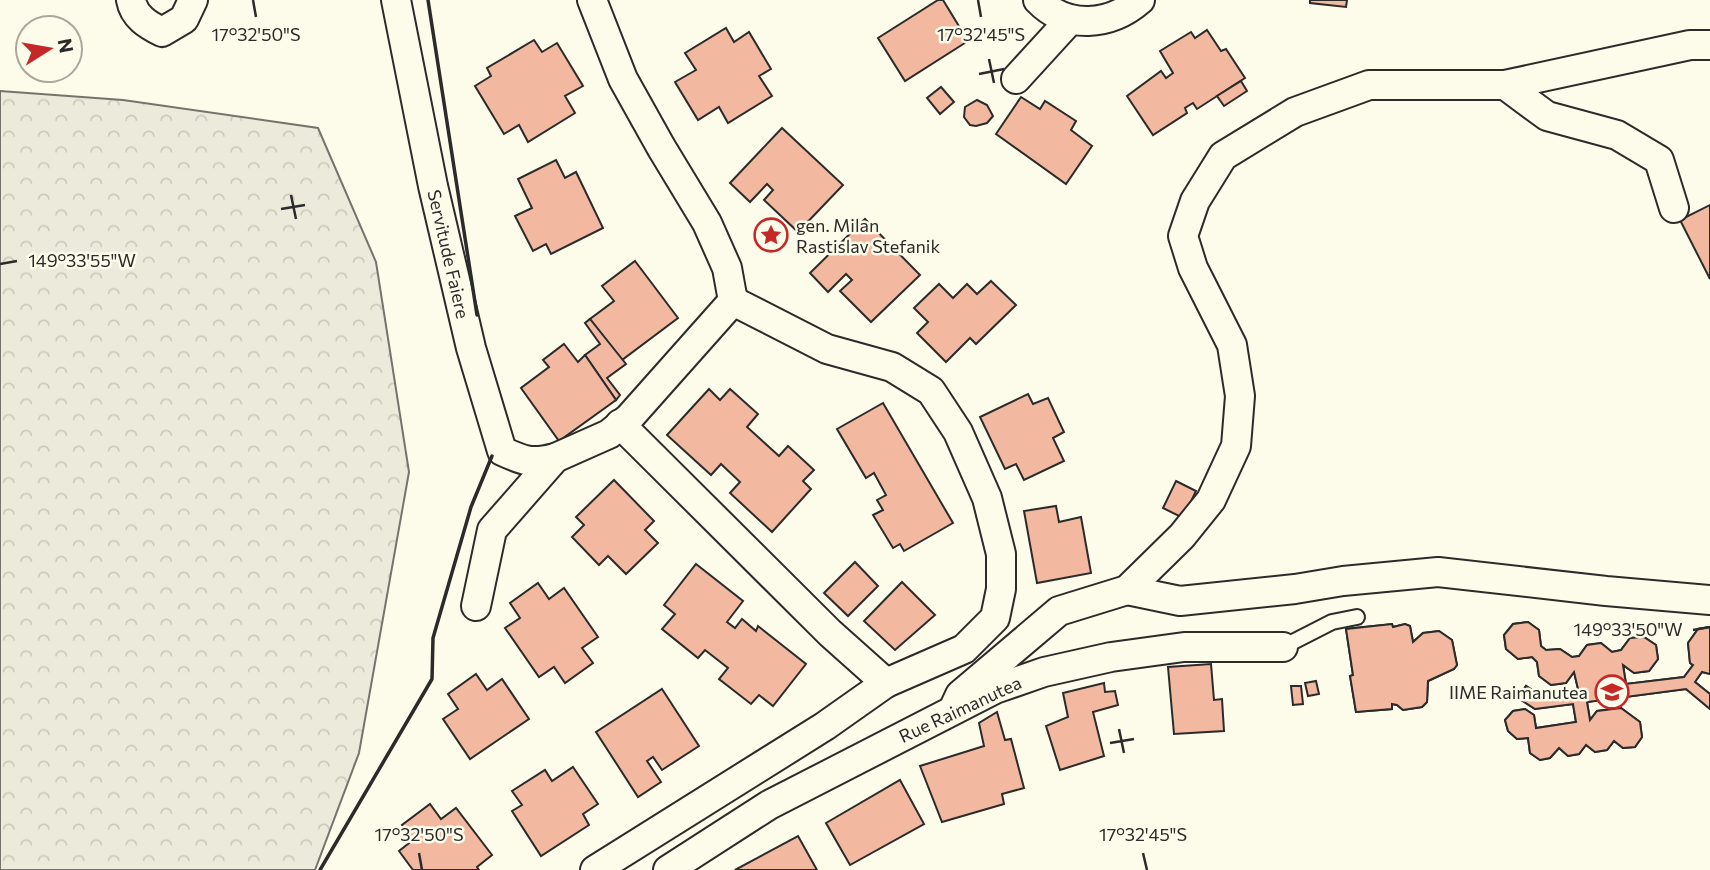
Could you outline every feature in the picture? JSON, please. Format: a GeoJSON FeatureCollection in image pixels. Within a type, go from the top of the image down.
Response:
{"type":"FeatureCollection","features":[{"type":"Feature","properties":{"kind":"street"},"geometry":{"type":"LineString","coordinates":[[131,0],[144,23],[162,32],[184,19],[193,0]]}},
{"type":"Feature","properties":{"kind":"street","name":"Servitude Faiere"},"geometry":{"type":"LineString","coordinates":[[396,0],[433,186],[471,348],[502,451],[526,462],[555,458]]}},
{"type":"Feature","properties":{"kind":"street"},"geometry":{"type":"LineString","coordinates":[[592,0],[623,79],[707,223],[727,268],[733,301]]}},
{"type":"Feature","properties":{"kind":"street"},"geometry":{"type":"LineString","coordinates":[[1038,0],[1047,9],[1069,21],[1091,22],[1115,15],[1140,0]]}},
{"type":"Feature","properties":{"kind":"street"},"geometry":{"type":"LineString","coordinates":[[1016,79],[1069,21]]}},
{"type":"Feature","properties":{"kind":"street"},"geometry":{"type":"LineString","coordinates":[[953,710],[960,695],[1059,611],[1127,590],[1182,536],[1211,500],[1236,446],[1240,396],[1232,345],[1193,268],[1183,236],[1195,201],[1223,156],[1295,112],[1369,85],[1505,85],[1690,45],[1710,45]]}},
{"type":"Feature","properties":{"kind":"street"},"geometry":{"type":"LineString","coordinates":[[1505,85],[1548,116],[1617,135],[1659,160],[1674,208]]}},
{"type":"Feature","properties":{"kind":"street"},"geometry":{"type":"LineString","coordinates":[[476,606],[492,530],[555,458],[609,434],[621,424],[733,301]]}},
{"type":"Feature","properties":{"kind":"street"},"geometry":{"type":"LineString","coordinates":[[595,870],[825,726],[886,683],[964,649],[995,618],[1001,589],[1000,554],[988,498],[958,432],[931,391],[892,367],[827,349],[733,301]]}},
{"type":"Feature","properties":{"kind":"street"},"geometry":{"type":"LineString","coordinates":[[621,424],[830,633],[886,683]]}},
{"type":"Feature","properties":{"kind":"street"},"geometry":{"type":"LineString","coordinates":[[1127,590],[1180,601],[1438,572],[1605,592],[1710,600]]}},
{"type":"Feature","properties":{"kind":"street","name":"Rue Raimanutea"},"geometry":{"type":"LineString","coordinates":[[668,870],[769,805],[995,689],[1044,672],[1111,657],[1184,647],[1283,647]]}},
{"type":"Feature","properties":{"kind":"lane"},"geometry":{"type":"LineString","coordinates":[[1283,647],[1332,622],[1357,617]]}},
{"type":"Feature","properties":{"kind":"green space"},"geometry":{"type":"Polygon","coordinates":[[[0,91],[123,100],[318,128],[376,262],[409,472],[359,753],[315,870],[0,870],[0,91]]]}},
{"type":"Feature","properties":{"kind":"building"},"geometry":{"type":"Polygon","coordinates":[[[938,0],[943,0],[968,41],[905,81],[878,38],[938,0]]]}},
{"type":"Feature","properties":{"kind":"building"},"geometry":{"type":"Polygon","coordinates":[[[1310,0],[1347,0],[1346,7],[1310,3],[1310,0]]]}},
{"type":"Feature","properties":{"kind":"building"},"geometry":{"type":"Polygon","coordinates":[[[726,28],[734,42],[749,32],[771,69],[759,76],[772,96],[728,123],[719,107],[698,120],[675,82],[696,70],[685,53],[726,28]]]}},
{"type":"Feature","properties":{"kind":"building"},"geometry":{"type":"Polygon","coordinates":[[[1207,30],[1221,51],[1226,49],[1245,78],[1197,109],[1193,103],[1185,108],[1187,113],[1153,135],[1127,96],[1161,71],[1166,78],[1173,73],[1160,51],[1191,32],[1195,38],[1207,30]]]}},
{"type":"Feature","properties":{"kind":"building"},"geometry":{"type":"Polygon","coordinates":[[[534,40],[542,52],[557,43],[583,86],[565,96],[575,113],[528,142],[519,125],[504,134],[475,86],[491,76],[487,68],[534,40]]]}},
{"type":"Feature","properties":{"kind":"building"},"geometry":{"type":"Polygon","coordinates":[[[1241,81],[1247,91],[1224,106],[1217,96],[1241,81]]]}},
{"type":"Feature","properties":{"kind":"building"},"geometry":{"type":"Polygon","coordinates":[[[941,87],[954,102],[940,114],[927,98],[941,87]]]}},
{"type":"Feature","properties":{"kind":"building"},"geometry":{"type":"Polygon","coordinates":[[[1021,97],[1040,109],[1045,101],[1076,121],[1071,130],[1092,146],[1066,184],[996,134],[1021,97]]]}},
{"type":"Feature","properties":{"kind":"building"},"geometry":{"type":"Polygon","coordinates":[[[977,100],[987,105],[993,116],[987,123],[976,126],[970,125],[964,117],[965,107],[977,100]]]}},
{"type":"Feature","properties":{"kind":"building"},"geometry":{"type":"Polygon","coordinates":[[[782,128],[843,185],[798,232],[764,200],[773,190],[767,184],[750,202],[730,183],[782,128]]]}},
{"type":"Feature","properties":{"kind":"building"},"geometry":{"type":"Polygon","coordinates":[[[556,160],[565,178],[576,172],[603,228],[551,254],[546,244],[533,251],[515,216],[532,208],[518,179],[556,160]]]}},
{"type":"Feature","properties":{"kind":"building"},"geometry":{"type":"Polygon","coordinates":[[[1710,205],[1710,279],[1680,220],[1710,205]]]}},
{"type":"Feature","properties":{"kind":"building"},"geometry":{"type":"Polygon","coordinates":[[[865,219],[920,275],[871,322],[840,291],[852,280],[846,274],[828,292],[810,273],[865,219]]]}},
{"type":"Feature","properties":{"kind":"building"},"geometry":{"type":"Polygon","coordinates":[[[635,261],[678,318],[622,360],[590,319],[614,301],[602,286],[635,261]]]}},
{"type":"Feature","properties":{"kind":"building"},"geometry":{"type":"Polygon","coordinates":[[[991,281],[1016,305],[976,344],[970,338],[946,362],[917,333],[928,322],[914,308],[939,284],[953,298],[967,284],[977,294],[991,281]]]}},
{"type":"Feature","properties":{"kind":"building"},"geometry":{"type":"Polygon","coordinates":[[[590,319],[626,364],[607,378],[620,395],[616,400],[585,355],[600,344],[585,323],[590,319]]]}},
{"type":"Feature","properties":{"kind":"building"},"geometry":{"type":"Polygon","coordinates":[[[564,344],[578,362],[585,355],[616,400],[559,441],[521,388],[549,367],[543,360],[564,344]]]}},
{"type":"Feature","properties":{"kind":"building"},"geometry":{"type":"Polygon","coordinates":[[[709,389],[720,400],[730,389],[758,414],[747,427],[779,456],[788,446],[814,470],[803,481],[811,489],[772,532],[730,493],[740,482],[721,464],[711,475],[667,435],[709,389]]]}},
{"type":"Feature","properties":{"kind":"building"},"geometry":{"type":"Polygon","coordinates":[[[1028,394],[1033,404],[1048,398],[1064,432],[1053,438],[1064,461],[1024,480],[1016,464],[1005,469],[980,417],[1028,394]]]}},
{"type":"Feature","properties":{"kind":"building"},"geometry":{"type":"Polygon","coordinates":[[[883,403],[953,523],[904,551],[900,544],[893,548],[873,515],[883,510],[877,500],[886,495],[874,473],[866,478],[837,429],[883,403]]]}},
{"type":"Feature","properties":{"kind":"building"},"geometry":{"type":"Polygon","coordinates":[[[614,480],[654,521],[645,530],[658,543],[626,574],[608,556],[599,565],[572,537],[584,525],[576,517],[614,480]]]}},
{"type":"Feature","properties":{"kind":"building"},"geometry":{"type":"Polygon","coordinates":[[[1176,481],[1196,491],[1183,518],[1163,508],[1176,481]]]}},
{"type":"Feature","properties":{"kind":"building"},"geometry":{"type":"Polygon","coordinates":[[[1056,506],[1059,522],[1081,517],[1091,573],[1037,583],[1024,511],[1056,506]]]}},
{"type":"Feature","properties":{"kind":"building"},"geometry":{"type":"Polygon","coordinates":[[[855,562],[878,586],[848,616],[824,593],[855,562]]]}},
{"type":"Feature","properties":{"kind":"building"},"geometry":{"type":"Polygon","coordinates":[[[696,564],[743,601],[727,622],[735,628],[742,619],[756,631],[758,626],[806,664],[773,706],[759,695],[751,704],[719,679],[728,668],[705,650],[698,658],[662,629],[675,614],[664,605],[696,564]]]}},
{"type":"Feature","properties":{"kind":"building"},"geometry":{"type":"Polygon","coordinates":[[[902,582],[935,615],[895,650],[864,621],[902,582]]]}},
{"type":"Feature","properties":{"kind":"building"},"geometry":{"type":"Polygon","coordinates":[[[538,583],[549,599],[564,588],[598,637],[582,648],[593,663],[565,683],[554,667],[539,677],[505,628],[520,618],[510,603],[538,583]]]}},
{"type":"Feature","properties":{"kind":"building","name":"IIME Raimanutea"},"geometry":{"type":"Polygon","coordinates":[[[1528,622],[1539,630],[1541,646],[1546,650],[1560,649],[1572,657],[1579,656],[1587,645],[1601,643],[1612,652],[1621,650],[1630,638],[1644,637],[1656,645],[1658,659],[1649,671],[1634,673],[1623,665],[1626,684],[1684,677],[1693,665],[1690,663],[1688,643],[1698,629],[1710,627],[1710,674],[1702,672],[1695,682],[1710,694],[1710,709],[1686,689],[1587,702],[1590,720],[1597,711],[1621,708],[1640,722],[1642,737],[1635,747],[1623,748],[1614,741],[1607,750],[1595,752],[1586,745],[1579,754],[1568,756],[1559,748],[1550,758],[1540,760],[1530,753],[1528,738],[1517,739],[1508,731],[1505,720],[1513,711],[1525,709],[1534,715],[1536,728],[1576,722],[1573,704],[1535,709],[1518,698],[1526,686],[1538,694],[1578,689],[1574,672],[1566,683],[1551,685],[1539,676],[1537,662],[1532,657],[1518,659],[1506,649],[1504,635],[1513,624],[1528,622]]]}},
{"type":"Feature","properties":{"kind":"building","name":"IIME Raimanutea"},"geometry":{"type":"Polygon","coordinates":[[[1528,622],[1539,630],[1541,646],[1546,650],[1560,649],[1572,657],[1579,656],[1587,645],[1601,643],[1612,652],[1621,650],[1630,638],[1644,637],[1656,645],[1658,659],[1649,671],[1634,673],[1623,665],[1626,684],[1684,677],[1693,665],[1690,663],[1688,643],[1698,629],[1710,627],[1710,674],[1702,672],[1695,682],[1710,694],[1710,709],[1686,689],[1587,702],[1590,720],[1597,711],[1621,708],[1640,722],[1642,737],[1635,747],[1623,748],[1614,741],[1607,750],[1595,752],[1586,745],[1579,754],[1568,756],[1559,748],[1550,758],[1540,760],[1530,753],[1528,738],[1517,739],[1508,731],[1505,720],[1513,711],[1525,709],[1534,715],[1536,728],[1576,722],[1573,704],[1535,709],[1518,698],[1526,686],[1538,694],[1578,689],[1574,672],[1566,683],[1551,685],[1539,676],[1537,662],[1532,657],[1518,659],[1506,649],[1504,635],[1513,624],[1528,622]]]}},
{"type":"Feature","properties":{"kind":"building","name":"IIME Raimanutea"},"geometry":{"type":"Polygon","coordinates":[[[1392,624],[1393,627],[1405,624],[1410,626],[1413,642],[1423,633],[1439,631],[1452,640],[1457,665],[1428,681],[1427,702],[1422,707],[1403,710],[1392,704],[1392,709],[1356,712],[1346,629],[1392,624]]]}},
{"type":"Feature","properties":{"kind":"building","name":"IIME Raimanutea"},"geometry":{"type":"Polygon","coordinates":[[[1392,624],[1393,627],[1405,624],[1410,626],[1413,642],[1423,633],[1439,631],[1452,640],[1457,665],[1428,681],[1427,702],[1422,707],[1403,710],[1392,704],[1392,709],[1356,712],[1346,629],[1392,624]]]}},
{"type":"Feature","properties":{"kind":"building"},"geometry":{"type":"Polygon","coordinates":[[[1211,664],[1214,700],[1222,699],[1224,731],[1174,734],[1168,667],[1211,664]]]}},
{"type":"Feature","properties":{"kind":"building"},"geometry":{"type":"Polygon","coordinates":[[[476,674],[487,690],[502,679],[529,719],[470,759],[443,719],[458,709],[448,694],[476,674]]]}},
{"type":"Feature","properties":{"kind":"building"},"geometry":{"type":"Polygon","coordinates":[[[1316,681],[1319,694],[1308,696],[1305,683],[1316,681]]]}},
{"type":"Feature","properties":{"kind":"building"},"geometry":{"type":"Polygon","coordinates":[[[1104,683],[1105,692],[1115,691],[1118,705],[1093,712],[1104,756],[1060,770],[1046,726],[1068,717],[1063,693],[1104,683]]]}},
{"type":"Feature","properties":{"kind":"building"},"geometry":{"type":"Polygon","coordinates":[[[1291,686],[1301,686],[1303,704],[1293,705],[1291,686]]]}},
{"type":"Feature","properties":{"kind":"building"},"geometry":{"type":"Polygon","coordinates":[[[662,689],[699,746],[662,770],[653,757],[647,761],[661,782],[638,797],[596,732],[662,689]]]}},
{"type":"Feature","properties":{"kind":"building"},"geometry":{"type":"Polygon","coordinates":[[[997,712],[1005,740],[1011,739],[1024,788],[1002,794],[1004,804],[942,822],[920,766],[984,746],[979,723],[997,712]]]}},
{"type":"Feature","properties":{"kind":"building"},"geometry":{"type":"Polygon","coordinates":[[[573,767],[598,804],[583,814],[589,825],[541,856],[512,811],[522,805],[512,791],[545,770],[552,781],[573,767]]]}},
{"type":"Feature","properties":{"kind":"building"},"geometry":{"type":"Polygon","coordinates":[[[900,780],[924,824],[850,865],[826,823],[900,780]]]}},
{"type":"Feature","properties":{"kind":"building"},"geometry":{"type":"Polygon","coordinates":[[[430,804],[441,819],[456,808],[492,855],[477,867],[479,870],[413,870],[399,851],[413,840],[402,825],[430,804]]]}},
{"type":"Feature","properties":{"kind":"building"},"geometry":{"type":"Polygon","coordinates":[[[798,836],[817,870],[735,870],[798,836]]]}},
{"type":"Feature","properties":{"kind":"wall"},"geometry":{"type":"LineString","coordinates":[[428,0],[477,315]]}},
{"type":"Feature","properties":{"kind":"wall"},"geometry":{"type":"LineString","coordinates":[[320,870],[432,679],[433,638],[471,507],[492,456]]}},
{"type":"Feature","properties":{"kind":"place","name":"gen. Milan Rastislav Stefanik"},"geometry":{"type":"Point","coordinates":[771,235]}},
{"type":"Feature","properties":{"kind":"place","name":"IIME Raimanutea"},"geometry":{"type":"Point","coordinates":[1612,692]}}]}
